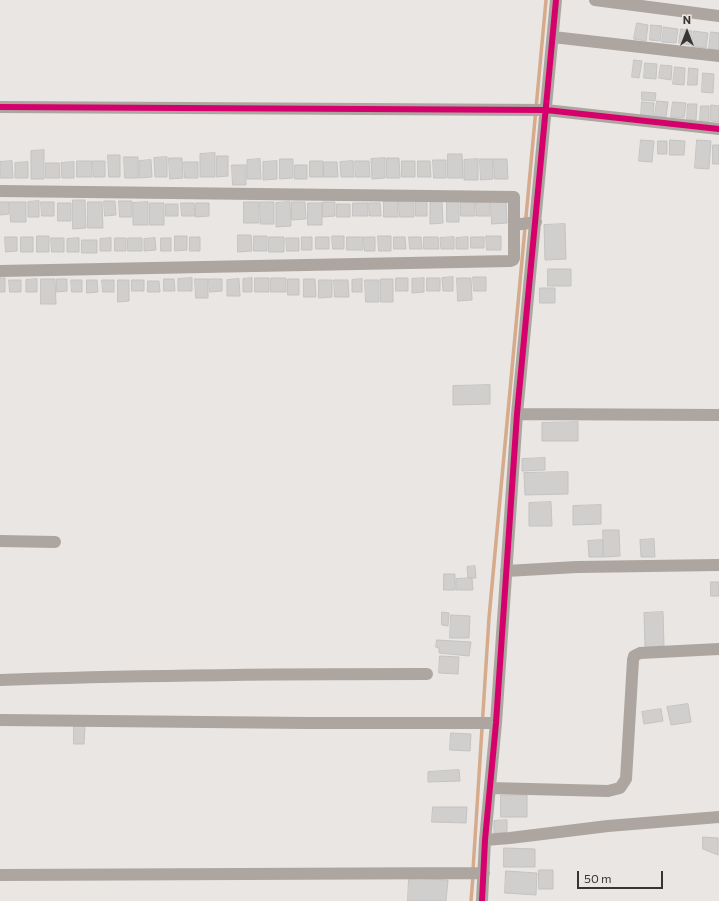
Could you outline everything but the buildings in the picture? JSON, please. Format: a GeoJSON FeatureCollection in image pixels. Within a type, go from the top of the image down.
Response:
{"type":"FeatureCollection","features":[{"type":"Feature","properties":{"kind":"street"},"geometry":{"type":"LineString","coordinates":[[0,271],[513,260],[525,223],[546,110],[556,0]]}},
{"type":"Feature","properties":{"kind":"street"},"geometry":{"type":"LineString","coordinates":[[595,0],[719,16]]}},
{"type":"Feature","properties":{"kind":"street"},"geometry":{"type":"LineString","coordinates":[[553,37],[719,56]]}},
{"type":"Feature","properties":{"kind":"street"},"geometry":{"type":"LineString","coordinates":[[0,106],[546,110],[719,129]]}},
{"type":"Feature","properties":{"kind":"street"},"geometry":{"type":"LineString","coordinates":[[0,191],[514,197],[525,223],[517,414],[485,840],[482,901]]}},
{"type":"Feature","properties":{"kind":"street"},"geometry":{"type":"LineString","coordinates":[[517,414],[719,414]]}},
{"type":"Feature","properties":{"kind":"street"},"geometry":{"type":"LineString","coordinates":[[0,541],[55,542]]}},
{"type":"Feature","properties":{"kind":"street"},"geometry":{"type":"LineString","coordinates":[[506,571],[577,567],[719,565]]}},
{"type":"Feature","properties":{"kind":"street"},"geometry":{"type":"LineString","coordinates":[[490,788],[608,791],[620,788],[626,779],[634,656],[640,652],[719,649]]}},
{"type":"Feature","properties":{"kind":"street"},"geometry":{"type":"LineString","coordinates":[[0,680],[99,676],[427,674]]}},
{"type":"Feature","properties":{"kind":"street"},"geometry":{"type":"LineString","coordinates":[[0,720],[494,723]]}},
{"type":"Feature","properties":{"kind":"street"},"geometry":{"type":"LineString","coordinates":[[485,840],[608,826],[719,818]]}},
{"type":"Feature","properties":{"kind":"street"},"geometry":{"type":"LineString","coordinates":[[0,875],[484,873]]}},
{"type":"Feature","properties":{"kind":"waterway"},"geometry":{"type":"LineString","coordinates":[[473,870],[489,618],[546,0]]}},
{"type":"Feature","properties":{"kind":"waterway"},"geometry":{"type":"LineString","coordinates":[[471,901],[473,876]]}},
{"type":"Feature","properties":{"kind":"cycle path"},"geometry":{"type":"LineString","coordinates":[[482,901],[485,840],[496,723],[517,414],[556,0]]}},
{"type":"Feature","properties":{"kind":"cycle path"},"geometry":{"type":"LineString","coordinates":[[0,107],[546,110],[719,129]]}}]}
